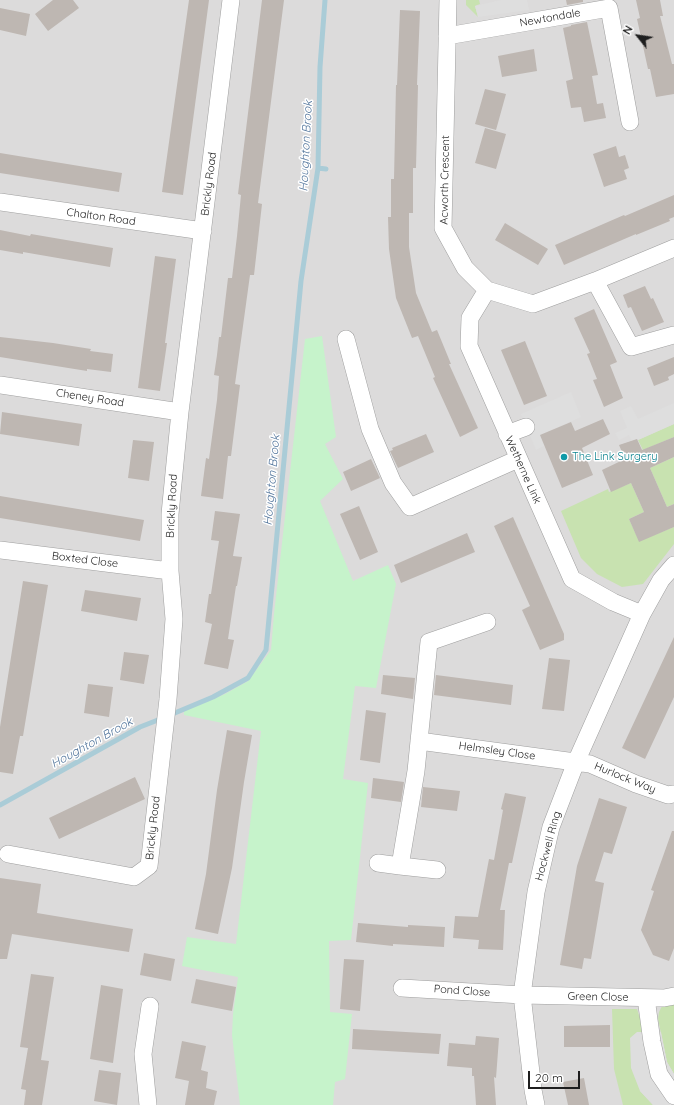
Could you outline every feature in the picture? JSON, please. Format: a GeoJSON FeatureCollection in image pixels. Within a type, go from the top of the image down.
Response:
{"type":"FeatureCollection","features":[{"type":"Feature","properties":{"kind":"street","name":"Brickly Road"},"geometry":{"type":"LineString","coordinates":[[8,854],[134,877],[149,866],[168,698],[174,619],[170,571],[170,514],[180,412],[231,0]]}},
{"type":"Feature","properties":{"kind":"street","name":"Acworth Crescent"},"geometry":{"type":"LineString","coordinates":[[448,0],[443,228],[465,268],[487,290],[533,304],[595,282],[674,248]]}},
{"type":"Feature","properties":{"kind":"street","name":"Newtondale"},"geometry":{"type":"LineString","coordinates":[[447,36],[609,8],[630,122]]}},
{"type":"Feature","properties":{"kind":"street","name":"Chalton Road"},"geometry":{"type":"LineString","coordinates":[[0,202],[203,231]]}},
{"type":"Feature","properties":{"kind":"street"},"geometry":{"type":"LineString","coordinates":[[595,282],[631,347],[674,335]]}},
{"type":"Feature","properties":{"kind":"street","name":"Wetherne Link"},"geometry":{"type":"LineString","coordinates":[[487,290],[470,318],[469,346],[518,460],[572,578],[613,602],[642,614]]}},
{"type":"Feature","properties":{"kind":"street"},"geometry":{"type":"LineString","coordinates":[[346,339],[370,429],[393,483],[410,507],[518,460]]}},
{"type":"Feature","properties":{"kind":"street","name":"Cheney Road"},"geometry":{"type":"LineString","coordinates":[[0,385],[180,412]]}},
{"type":"Feature","properties":{"kind":"street"},"geometry":{"type":"LineString","coordinates":[[507,434],[526,427]]}},
{"type":"Feature","properties":{"kind":"street","name":"Boxted Close"},"geometry":{"type":"LineString","coordinates":[[0,550],[170,571]]}},
{"type":"Feature","properties":{"kind":"street","name":"Hockwell Ring"},"geometry":{"type":"LineString","coordinates":[[536,1105],[522,995],[536,892],[549,834],[576,762],[642,614],[661,580],[674,565]]}},
{"type":"Feature","properties":{"kind":"street"},"geometry":{"type":"LineString","coordinates":[[400,866],[416,771],[429,642],[487,622]]}},
{"type":"Feature","properties":{"kind":"street","name":"Helmsley Close"},"geometry":{"type":"LineString","coordinates":[[419,741],[576,762]]}},
{"type":"Feature","properties":{"kind":"street","name":"Hurlock Way"},"geometry":{"type":"LineString","coordinates":[[576,762],[590,764],[636,784],[668,795],[674,794]]}},
{"type":"Feature","properties":{"kind":"street"},"geometry":{"type":"LineString","coordinates":[[378,863],[437,870]]}},
{"type":"Feature","properties":{"kind":"street","name":"Pond Close"},"geometry":{"type":"LineString","coordinates":[[402,988],[522,995]]}},
{"type":"Feature","properties":{"kind":"street","name":"Green Close"},"geometry":{"type":"LineString","coordinates":[[522,995],[646,998],[664,998],[674,996]]}},
{"type":"Feature","properties":{"kind":"street"},"geometry":{"type":"LineString","coordinates":[[646,998],[652,1042],[660,1074],[674,1096]]}},
{"type":"Feature","properties":{"kind":"street"},"geometry":{"type":"LineString","coordinates":[[148,1105],[143,1054],[150,1006]]}},
{"type":"Feature","properties":{"kind":"shaded area"},"geometry":{"type":"Polygon","coordinates":[[[0,0],[674,0],[674,1105],[0,1105],[0,0]]]}},
{"type":"Feature","properties":{"kind":"shaded area"},"geometry":{"type":"Polygon","coordinates":[[[501,0],[527,0],[529,10],[478,17],[475,6],[501,0]]]}},
{"type":"Feature","properties":{"kind":"shaded area"},"geometry":{"type":"Polygon","coordinates":[[[571,392],[581,417],[540,435],[544,446],[536,450],[521,414],[571,392]]]}},
{"type":"Feature","properties":{"kind":"shaded area"},"geometry":{"type":"Polygon","coordinates":[[[674,403],[674,424],[638,440],[632,441],[629,435],[619,440],[615,433],[627,428],[620,411],[631,406],[638,419],[674,403]]]}},
{"type":"Feature","properties":{"kind":"shaded area"},"geometry":{"type":"Polygon","coordinates":[[[637,1032],[661,1032],[667,1062],[674,1074],[674,1105],[653,1105],[640,1091],[631,1068],[630,1038],[637,1032]]]}},
{"type":"Feature","properties":{"kind":"green space"},"geometry":{"type":"Polygon","coordinates":[[[466,0],[479,0],[480,4],[475,6],[478,17],[466,5],[466,0]]]}},
{"type":"Feature","properties":{"kind":"green space"},"geometry":{"type":"Polygon","coordinates":[[[322,336],[336,437],[325,444],[343,479],[320,501],[353,581],[388,565],[396,584],[376,688],[355,686],[343,779],[368,783],[351,940],[329,941],[330,1012],[352,1014],[345,1079],[335,1082],[333,1105],[240,1105],[232,1035],[238,977],[182,966],[187,937],[236,944],[261,731],[184,715],[184,711],[225,694],[248,681],[271,650],[305,339],[322,336]]]}},
{"type":"Feature","properties":{"kind":"green space"},"geometry":{"type":"Polygon","coordinates":[[[674,424],[674,437],[643,450],[638,440],[674,424]]]}},
{"type":"Feature","properties":{"kind":"green space"},"geometry":{"type":"Polygon","coordinates":[[[674,457],[674,504],[667,507],[650,468],[674,457]]]}},
{"type":"Feature","properties":{"kind":"green space"},"geometry":{"type":"Polygon","coordinates":[[[631,483],[644,512],[629,519],[639,541],[674,527],[674,544],[643,584],[622,587],[597,574],[581,558],[561,511],[608,489],[609,492],[631,483]]]}},
{"type":"Feature","properties":{"kind":"green space"},"geometry":{"type":"Polygon","coordinates":[[[674,1001],[674,1074],[667,1062],[658,1019],[662,1006],[674,1001]]]}},
{"type":"Feature","properties":{"kind":"green space"},"geometry":{"type":"Polygon","coordinates":[[[612,1009],[637,1009],[645,1033],[640,1091],[653,1105],[623,1105],[614,1069],[612,1009]]]}},
{"type":"Feature","properties":{"kind":"building"},"geometry":{"type":"Polygon","coordinates":[[[53,0],[73,0],[79,8],[48,31],[35,14],[53,0]]]}},
{"type":"Feature","properties":{"kind":"building"},"geometry":{"type":"Polygon","coordinates":[[[189,0],[209,0],[183,195],[162,192],[189,0]]]}},
{"type":"Feature","properties":{"kind":"building"},"geometry":{"type":"Polygon","coordinates":[[[262,0],[284,0],[258,203],[262,204],[254,275],[250,275],[235,384],[240,385],[231,456],[228,456],[223,499],[201,496],[206,458],[209,459],[217,400],[219,376],[214,375],[219,337],[221,337],[228,278],[232,278],[241,195],[238,194],[262,0]]]}},
{"type":"Feature","properties":{"kind":"building"},"geometry":{"type":"Polygon","coordinates":[[[566,0],[583,0],[583,2],[567,5],[566,0]]]}},
{"type":"Feature","properties":{"kind":"building"},"geometry":{"type":"Polygon","coordinates":[[[636,0],[660,0],[663,16],[660,16],[672,64],[674,64],[674,94],[656,97],[637,19],[640,18],[636,0]]]}},
{"type":"Feature","properties":{"kind":"building"},"geometry":{"type":"Polygon","coordinates":[[[0,8],[30,14],[26,36],[0,30],[0,8]]]}},
{"type":"Feature","properties":{"kind":"building"},"geometry":{"type":"Polygon","coordinates":[[[400,10],[420,11],[416,168],[413,168],[413,213],[409,213],[409,247],[416,293],[432,332],[437,330],[451,364],[449,364],[478,428],[460,437],[433,378],[435,377],[418,336],[412,338],[396,298],[389,249],[388,217],[391,217],[391,179],[394,179],[396,85],[400,10]]]}},
{"type":"Feature","properties":{"kind":"building"},"geometry":{"type":"Polygon","coordinates":[[[587,22],[598,75],[592,76],[597,104],[603,103],[606,118],[584,122],[581,107],[571,108],[566,81],[573,79],[563,28],[587,22]]]}},
{"type":"Feature","properties":{"kind":"building"},"geometry":{"type":"Polygon","coordinates":[[[534,49],[537,71],[502,77],[498,56],[534,49]]]}},
{"type":"Feature","properties":{"kind":"building"},"geometry":{"type":"Polygon","coordinates":[[[485,89],[506,94],[496,130],[475,124],[485,89]]]}},
{"type":"Feature","properties":{"kind":"building"},"geometry":{"type":"Polygon","coordinates":[[[485,128],[506,134],[496,169],[475,163],[485,128]]]}},
{"type":"Feature","properties":{"kind":"building"},"geometry":{"type":"Polygon","coordinates":[[[616,146],[619,157],[625,155],[629,168],[624,170],[627,179],[604,187],[593,154],[616,146]]]}},
{"type":"Feature","properties":{"kind":"building"},"geometry":{"type":"Polygon","coordinates":[[[0,153],[122,173],[119,192],[0,173],[0,153]]]}},
{"type":"Feature","properties":{"kind":"building"},"geometry":{"type":"Polygon","coordinates":[[[674,195],[674,217],[669,219],[670,221],[564,265],[555,245],[674,195]]]}},
{"type":"Feature","properties":{"kind":"building"},"geometry":{"type":"Polygon","coordinates":[[[505,223],[548,249],[538,265],[495,240],[505,223]]]}},
{"type":"Feature","properties":{"kind":"building"},"geometry":{"type":"Polygon","coordinates":[[[0,230],[30,236],[31,234],[113,248],[110,267],[23,252],[23,254],[0,250],[0,230]]]}},
{"type":"Feature","properties":{"kind":"building"},"geometry":{"type":"Polygon","coordinates":[[[155,256],[176,259],[160,391],[138,388],[155,256]]]}},
{"type":"Feature","properties":{"kind":"building"},"geometry":{"type":"Polygon","coordinates":[[[645,286],[651,299],[653,298],[664,322],[642,331],[631,307],[628,308],[623,295],[645,286]]]}},
{"type":"Feature","properties":{"kind":"building"},"geometry":{"type":"Polygon","coordinates":[[[594,309],[617,362],[610,365],[623,398],[604,407],[593,380],[597,379],[587,354],[590,353],[574,318],[594,309]]]}},
{"type":"Feature","properties":{"kind":"building"},"geometry":{"type":"Polygon","coordinates":[[[0,337],[53,343],[113,354],[111,372],[87,369],[87,371],[0,357],[0,337]]]}},
{"type":"Feature","properties":{"kind":"building"},"geometry":{"type":"Polygon","coordinates":[[[525,341],[547,396],[524,405],[501,350],[525,341]]]}},
{"type":"Feature","properties":{"kind":"building"},"geometry":{"type":"Polygon","coordinates":[[[674,357],[674,374],[668,377],[669,380],[654,386],[647,368],[674,357]]]}},
{"type":"Feature","properties":{"kind":"building"},"geometry":{"type":"Polygon","coordinates":[[[2,412],[82,424],[79,446],[0,434],[2,412]]]}},
{"type":"Feature","properties":{"kind":"building","name":"The Link Surgery"},"geometry":{"type":"Polygon","coordinates":[[[603,419],[610,434],[582,448],[593,475],[562,488],[540,435],[571,422],[575,431],[603,419]]]}},
{"type":"Feature","properties":{"kind":"building"},"geometry":{"type":"Polygon","coordinates":[[[426,434],[434,452],[398,468],[390,451],[393,450],[392,448],[426,434]]]}},
{"type":"Feature","properties":{"kind":"building"},"geometry":{"type":"Polygon","coordinates":[[[674,437],[674,457],[650,468],[667,507],[674,504],[674,527],[639,542],[629,519],[644,512],[631,483],[611,492],[602,470],[625,459],[619,445],[637,439],[642,450],[674,437]]]}},
{"type":"Feature","properties":{"kind":"building"},"geometry":{"type":"Polygon","coordinates":[[[133,440],[154,442],[149,481],[128,478],[133,440]]]}},
{"type":"Feature","properties":{"kind":"building"},"geometry":{"type":"Polygon","coordinates":[[[371,459],[380,478],[351,491],[343,472],[371,459]]]}},
{"type":"Feature","properties":{"kind":"building"},"geometry":{"type":"Polygon","coordinates":[[[0,496],[144,520],[140,541],[0,518],[0,496]]]}},
{"type":"Feature","properties":{"kind":"building"},"geometry":{"type":"Polygon","coordinates":[[[359,506],[378,552],[360,560],[340,514],[359,506]]]}},
{"type":"Feature","properties":{"kind":"building"},"geometry":{"type":"Polygon","coordinates":[[[215,511],[240,514],[233,556],[242,557],[228,639],[234,640],[228,669],[204,664],[212,624],[205,622],[219,541],[211,540],[215,511]]]}},
{"type":"Feature","properties":{"kind":"building"},"geometry":{"type":"Polygon","coordinates":[[[513,517],[564,634],[564,640],[540,650],[522,610],[530,606],[494,526],[513,517]]]}},
{"type":"Feature","properties":{"kind":"building"},"geometry":{"type":"Polygon","coordinates":[[[467,533],[475,552],[401,583],[394,565],[467,533]]]}},
{"type":"Feature","properties":{"kind":"building"},"geometry":{"type":"Polygon","coordinates":[[[23,581],[48,585],[23,736],[20,736],[13,774],[0,772],[0,727],[23,581]]]}},
{"type":"Feature","properties":{"kind":"building"},"geometry":{"type":"Polygon","coordinates":[[[85,590],[141,598],[137,621],[81,611],[85,590]]]}},
{"type":"Feature","properties":{"kind":"building"},"geometry":{"type":"Polygon","coordinates":[[[674,637],[674,697],[645,759],[622,748],[674,637]]]}},
{"type":"Feature","properties":{"kind":"building"},"geometry":{"type":"Polygon","coordinates":[[[124,652],[149,655],[144,684],[120,680],[124,652]]]}},
{"type":"Feature","properties":{"kind":"building"},"geometry":{"type":"Polygon","coordinates":[[[549,658],[570,660],[564,711],[542,709],[549,658]]]}},
{"type":"Feature","properties":{"kind":"building"},"geometry":{"type":"Polygon","coordinates":[[[383,675],[415,678],[413,699],[381,694],[383,675]]]}},
{"type":"Feature","properties":{"kind":"building"},"geometry":{"type":"Polygon","coordinates":[[[436,675],[513,685],[511,705],[434,695],[436,675]]]}},
{"type":"Feature","properties":{"kind":"building"},"geometry":{"type":"Polygon","coordinates":[[[88,684],[113,687],[109,717],[84,713],[88,684]]]}},
{"type":"Feature","properties":{"kind":"building"},"geometry":{"type":"Polygon","coordinates":[[[366,710],[386,713],[380,763],[360,760],[366,710]]]}},
{"type":"Feature","properties":{"kind":"building"},"geometry":{"type":"Polygon","coordinates":[[[227,730],[252,735],[232,868],[218,934],[195,929],[206,874],[217,790],[227,730]]]}},
{"type":"Feature","properties":{"kind":"building"},"geometry":{"type":"Polygon","coordinates":[[[135,777],[145,799],[59,839],[49,818],[135,777]]]}},
{"type":"Feature","properties":{"kind":"building"},"geometry":{"type":"Polygon","coordinates":[[[373,778],[404,782],[401,802],[371,798],[373,778]]]}},
{"type":"Feature","properties":{"kind":"building"},"geometry":{"type":"Polygon","coordinates":[[[423,787],[460,791],[457,811],[421,807],[423,787]]]}},
{"type":"Feature","properties":{"kind":"building"},"geometry":{"type":"Polygon","coordinates":[[[505,793],[526,797],[512,863],[509,863],[500,910],[505,910],[503,950],[478,949],[479,940],[453,938],[455,916],[478,917],[489,859],[494,860],[503,810],[501,809],[505,793]]]}},
{"type":"Feature","properties":{"kind":"building"},"geometry":{"type":"Polygon","coordinates":[[[599,798],[627,807],[612,854],[604,852],[595,881],[604,883],[591,959],[584,958],[582,969],[560,965],[577,866],[599,798]]]}},
{"type":"Feature","properties":{"kind":"building"},"geometry":{"type":"Polygon","coordinates":[[[672,831],[674,831],[674,948],[669,961],[653,955],[641,930],[654,891],[651,890],[672,831]]]}},
{"type":"Feature","properties":{"kind":"building"},"geometry":{"type":"Polygon","coordinates":[[[0,878],[41,884],[37,913],[133,929],[129,952],[12,934],[7,959],[0,959],[0,878]]]}},
{"type":"Feature","properties":{"kind":"building"},"geometry":{"type":"Polygon","coordinates":[[[358,923],[408,927],[408,925],[445,927],[444,947],[393,944],[393,946],[356,942],[358,923]]]}},
{"type":"Feature","properties":{"kind":"building"},"geometry":{"type":"Polygon","coordinates":[[[144,953],[175,959],[171,981],[140,975],[144,953]]]}},
{"type":"Feature","properties":{"kind":"building"},"geometry":{"type":"Polygon","coordinates":[[[344,959],[364,960],[360,1011],[340,1009],[344,959]]]}},
{"type":"Feature","properties":{"kind":"building"},"geometry":{"type":"Polygon","coordinates":[[[31,974],[54,977],[41,1060],[49,1061],[42,1105],[24,1105],[26,1090],[21,1089],[28,1048],[20,1047],[31,974]]]}},
{"type":"Feature","properties":{"kind":"building"},"geometry":{"type":"Polygon","coordinates":[[[196,979],[236,987],[232,1011],[191,1003],[196,979]]]}},
{"type":"Feature","properties":{"kind":"building"},"geometry":{"type":"Polygon","coordinates":[[[101,985],[123,989],[113,1063],[90,1059],[101,985]]]}},
{"type":"Feature","properties":{"kind":"building"},"geometry":{"type":"Polygon","coordinates":[[[610,1025],[610,1047],[564,1047],[564,1026],[610,1025]]]}},
{"type":"Feature","properties":{"kind":"building"},"geometry":{"type":"Polygon","coordinates":[[[353,1029],[441,1034],[439,1054],[352,1049],[353,1029]]]}},
{"type":"Feature","properties":{"kind":"building"},"geometry":{"type":"Polygon","coordinates":[[[476,1036],[499,1038],[496,1078],[494,1077],[496,1105],[476,1105],[472,1068],[447,1066],[449,1043],[475,1045],[476,1036]]]}},
{"type":"Feature","properties":{"kind":"building"},"geometry":{"type":"Polygon","coordinates":[[[182,1041],[206,1046],[201,1070],[208,1072],[206,1088],[217,1091],[214,1105],[185,1105],[189,1081],[175,1078],[182,1041]]]}},
{"type":"Feature","properties":{"kind":"building"},"geometry":{"type":"Polygon","coordinates":[[[99,1070],[121,1073],[117,1105],[94,1101],[99,1070]]]}},
{"type":"Feature","properties":{"kind":"building"},"geometry":{"type":"Polygon","coordinates":[[[584,1078],[589,1105],[568,1105],[563,1082],[584,1078]]]}},
{"type":"Feature","properties":{"kind":"waterway","name":"Houghton Brook"},"geometry":{"type":"LineString","coordinates":[[170,715],[213,697],[248,678],[266,650],[301,281],[318,168],[320,67],[325,0]]}},
{"type":"Feature","properties":{"kind":"waterway"},"geometry":{"type":"LineString","coordinates":[[318,168],[326,169]]}},
{"type":"Feature","properties":{"kind":"waterway","name":"Houghton Brook"},"geometry":{"type":"LineString","coordinates":[[0,805],[140,727],[163,718]]}},
{"type":"Feature","properties":{"kind":"place","name":"The Link Surgery"},"geometry":{"type":"Point","coordinates":[564,457]}}]}
